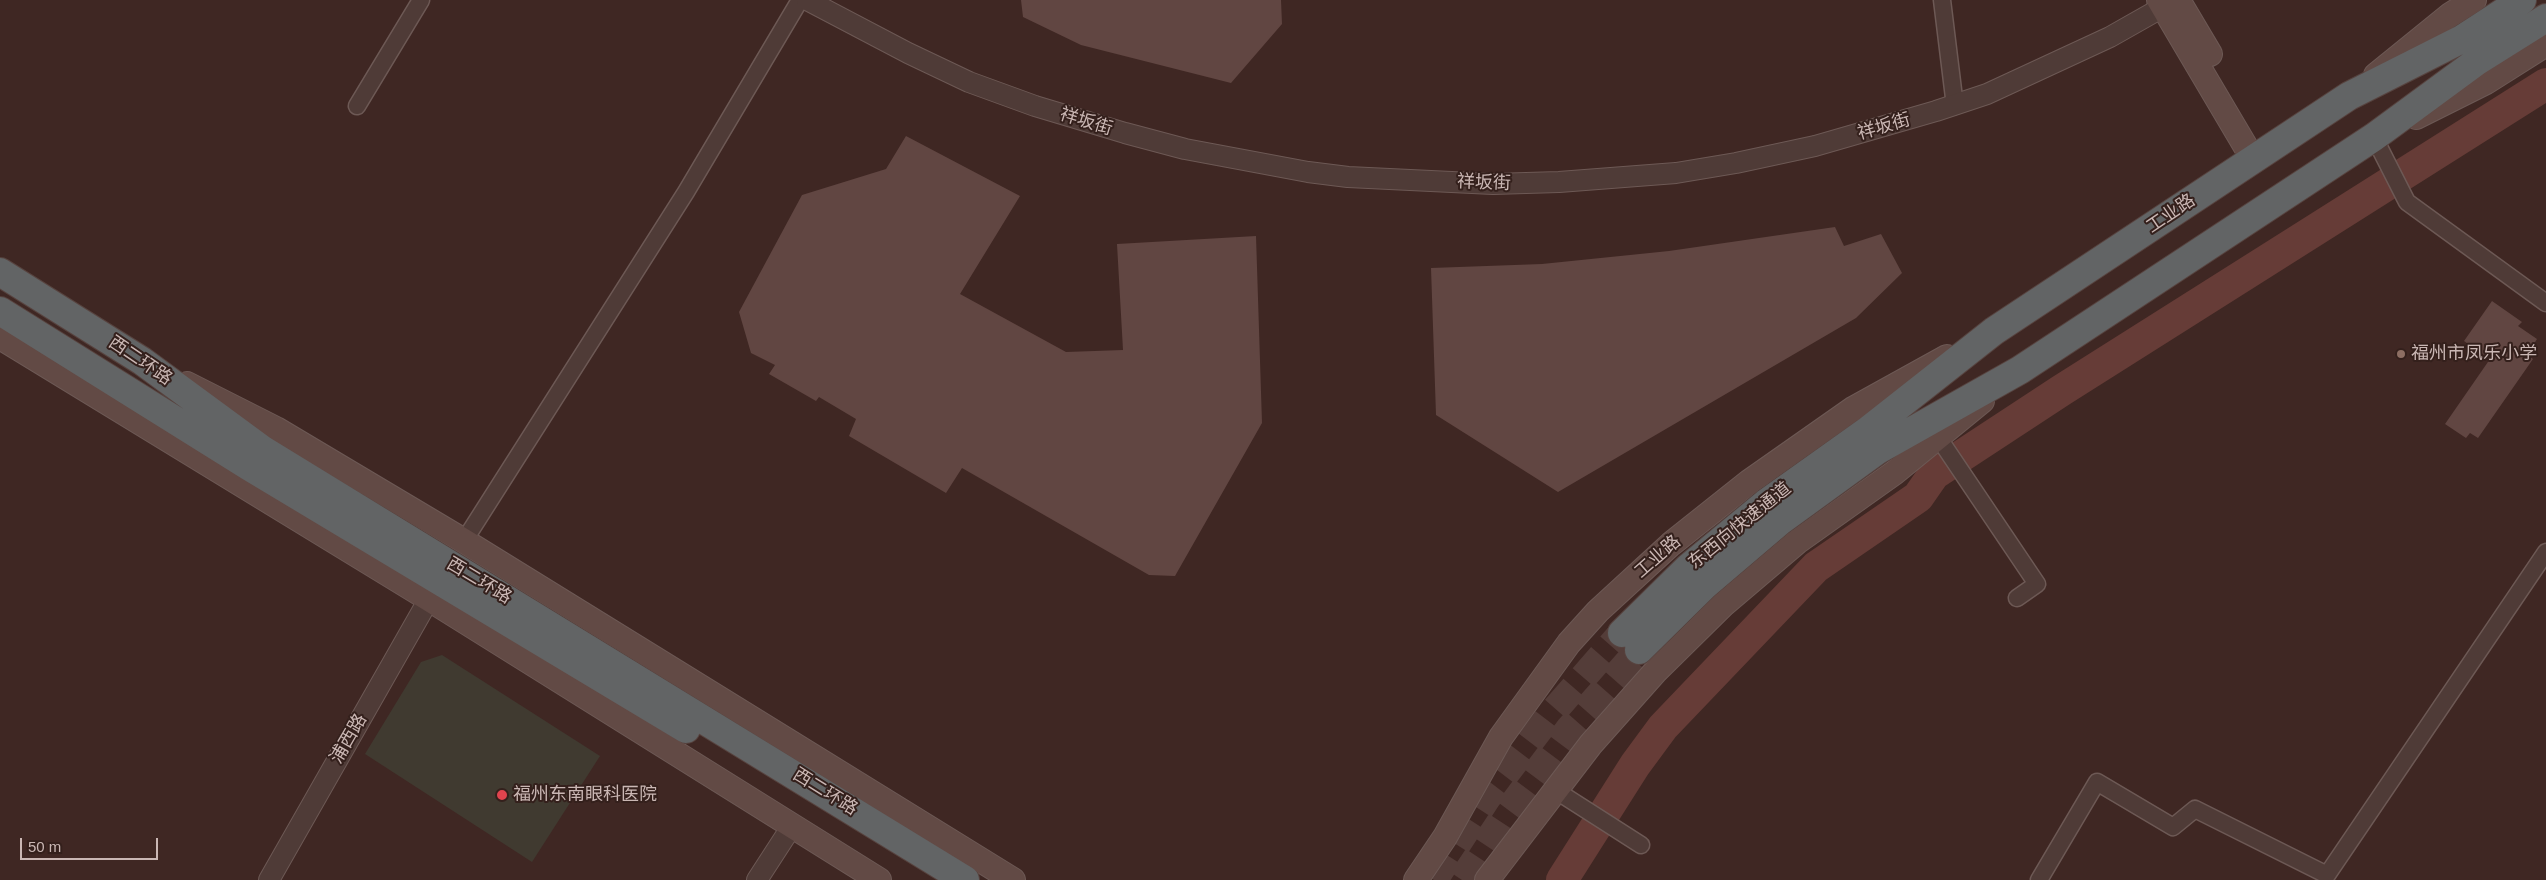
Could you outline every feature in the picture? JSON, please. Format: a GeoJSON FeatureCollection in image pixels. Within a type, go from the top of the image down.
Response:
{"type":"FeatureCollection","features":[{"type":"Feature","properties":{"kind":"highway","name":"工业路"},"geometry":{"type":"LineString","coordinates":[[1872,440],[1994,331],[2349,96],[2462,39],[2522,0]]}},
{"type":"Feature","properties":{"kind":"highway"},"geometry":{"type":"LineString","coordinates":[[1872,440],[2020,370],[2378,146],[2476,62],[2546,18]]}},
{"type":"Feature","properties":{"kind":"highway","name":"西二环路"},"geometry":{"type":"LineString","coordinates":[[0,272],[142,361],[263,450],[775,772],[929,880]]}},
{"type":"Feature","properties":{"kind":"highway","name":"西二环路"},"geometry":{"type":"LineString","coordinates":[[0,311],[250,466],[775,772],[965,880]]}},
{"type":"Feature","properties":{"kind":"highway","name":"东西向快速通道"},"geometry":{"type":"LineString","coordinates":[[1631,641],[1689,567],[1758,510],[1872,440]]}},
{"type":"Feature","properties":{"kind":"main road","name":"工业路"},"geometry":{"type":"LineString","coordinates":[[2349,96],[2450,15],[2474,0]]}},
{"type":"Feature","properties":{"kind":"main road"},"geometry":{"type":"LineString","coordinates":[[2173,2],[2260,155]]}},
{"type":"Feature","properties":{"kind":"main road"},"geometry":{"type":"LineString","coordinates":[[2378,146],[2546,44]]}},
{"type":"Feature","properties":{"kind":"main road","name":"工业路"},"geometry":{"type":"LineString","coordinates":[[1416,880],[1445,837],[1501,737],[1569,644],[1598,611],[1671,544],[1749,482],[1853,409],[1994,331]]}},
{"type":"Feature","properties":{"kind":"main road"},"geometry":{"type":"LineString","coordinates":[[0,338],[429,599],[879,880]]}},
{"type":"Feature","properties":{"kind":"main road"},"geometry":{"type":"LineString","coordinates":[[142,361],[276,429],[464,541],[1013,880]]}},
{"type":"Feature","properties":{"kind":"main road"},"geometry":{"type":"LineString","coordinates":[[1487,880],[1591,744],[1623,708],[1724,604],[1797,542],[1894,473],[1943,446],[2020,370]]}},
{"type":"Feature","properties":{"kind":"street"},"geometry":{"type":"LineString","coordinates":[[357,106],[421,0]]}},
{"type":"Feature","properties":{"kind":"street"},"geometry":{"type":"LineString","coordinates":[[464,541],[686,192],[800,0]]}},
{"type":"Feature","properties":{"kind":"street","name":"祥坂街"},"geometry":{"type":"LineString","coordinates":[[807,0],[939,68],[1035,106],[1185,149],[1274,167],[1348,177],[1526,184],[1676,173],[1736,164],[1815,146],[1954,106],[2041,70],[2110,37],[2173,2]]}},
{"type":"Feature","properties":{"kind":"street"},"geometry":{"type":"LineString","coordinates":[[1942,0],[1954,106]]}},
{"type":"Feature","properties":{"kind":"street"},"geometry":{"type":"LineString","coordinates":[[2378,146],[2407,202],[2546,303]]}},
{"type":"Feature","properties":{"kind":"street"},"geometry":{"type":"LineString","coordinates":[[1943,446],[2037,584],[2017,598]]}},
{"type":"Feature","properties":{"kind":"street"},"geometry":{"type":"LineString","coordinates":[[2039,880],[2097,782],[2172,827],[2195,809],[2327,875],[2546,552]]}},
{"type":"Feature","properties":{"kind":"street","name":"浦西路"},"geometry":{"type":"LineString","coordinates":[[269,880],[429,599]]}},
{"type":"Feature","properties":{"kind":"street"},"geometry":{"type":"LineString","coordinates":[[1555,790],[1641,845]]}},
{"type":"Feature","properties":{"kind":"street"},"geometry":{"type":"LineString","coordinates":[[757,880],[792,826]]}},
{"type":"Feature","properties":{"kind":"shaded area","name":"福州东南眼科医院"},"geometry":{"type":"Polygon","coordinates":[[[442,655],[600,756],[532,862],[365,754],[421,662],[442,655]]]}},
{"type":"Feature","properties":{"kind":"building"},"geometry":{"type":"Polygon","coordinates":[[[1021,0],[1281,0],[1282,24],[1231,83],[1081,45],[1023,17],[1021,0]]]}},
{"type":"Feature","properties":{"kind":"building"},"geometry":{"type":"Polygon","coordinates":[[[906,136],[1020,196],[960,294],[1066,352],[1123,350],[1117,244],[1256,236],[1262,423],[1175,576],[1149,575],[962,468],[946,493],[849,436],[856,419],[819,397],[816,401],[769,374],[775,365],[751,353],[739,312],[802,195],[886,169],[906,136]]]}},
{"type":"Feature","properties":{"kind":"building"},"geometry":{"type":"Polygon","coordinates":[[[1835,227],[1844,246],[1881,234],[1902,273],[1856,318],[1558,492],[1436,415],[1431,268],[1542,264],[1669,251],[1835,227]]]}},
{"type":"Feature","properties":{"kind":"building"},"geometry":{"type":"Polygon","coordinates":[[[2492,301],[2522,322],[2518,326],[2537,339],[2527,355],[2533,359],[2478,438],[2470,433],[2466,438],[2445,424],[2490,359],[2464,341],[2492,301]]]}},
{"type":"Feature","properties":{"kind":"waterway"},"geometry":{"type":"LineString","coordinates":[[1562,880],[1635,765],[1663,727],[1816,567],[1918,497],[1934,474],[2062,390],[2546,84]]}},
{"type":"Feature","properties":{"kind":"tunnel"},"geometry":{"type":"LineString","coordinates":[[1434,880],[1487,798],[1552,713],[1622,633]]}},
{"type":"Feature","properties":{"kind":"tunnel"},"geometry":{"type":"LineString","coordinates":[[1462,880],[1507,812],[1570,728],[1639,650]]}},
{"type":"Feature","properties":{"kind":"place","name":"福州市凤乐小学"},"geometry":{"type":"Point","coordinates":[2401,354]}},
{"type":"Feature","properties":{"kind":"place","name":"福州东南眼科医院"},"geometry":{"type":"Point","coordinates":[502,795]}}]}
